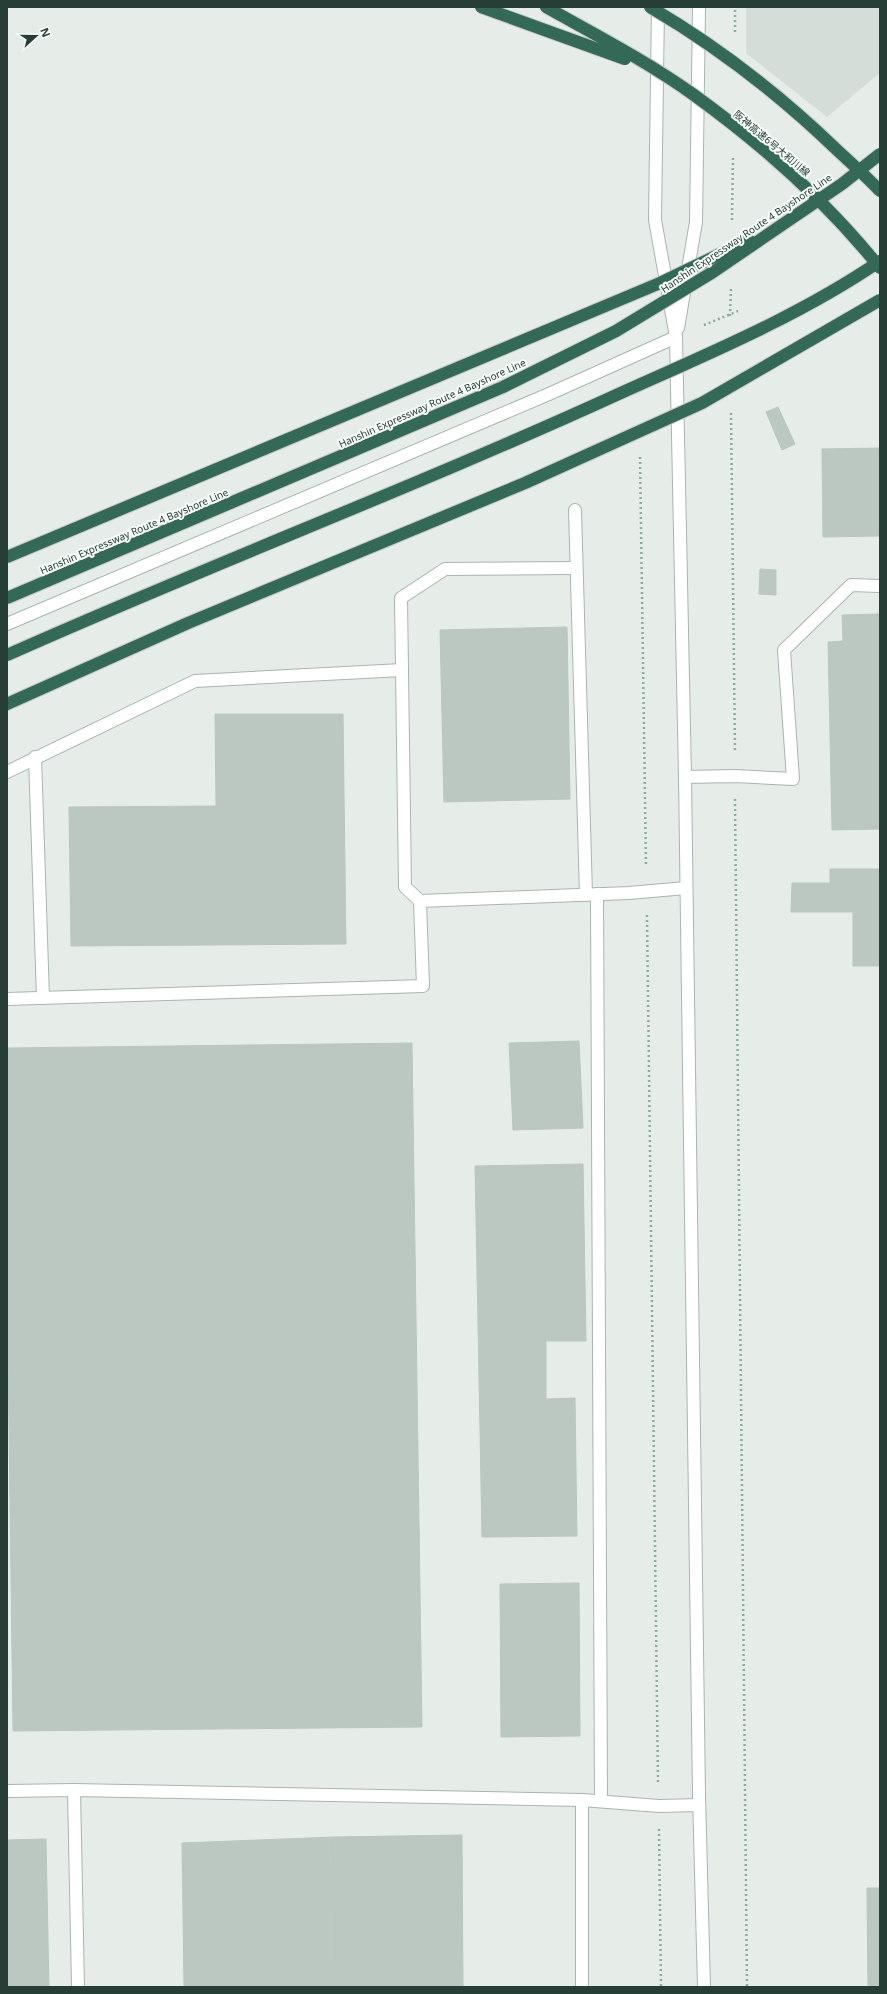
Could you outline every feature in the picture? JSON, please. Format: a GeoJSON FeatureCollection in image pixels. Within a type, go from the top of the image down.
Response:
{"type":"FeatureCollection","features":[{"type":"Feature","properties":{"kind":"highway"},"geometry":{"type":"LineString","coordinates":[[481,7],[652,69]]}},
{"type":"Feature","properties":{"kind":"highway"},"geometry":{"type":"LineString","coordinates":[[546,7],[652,69]]}},
{"type":"Feature","properties":{"kind":"highway"},"geometry":{"type":"LineString","coordinates":[[650,7],[692,32],[751,74],[813,126],[880,191]]}},
{"type":"Feature","properties":{"kind":"highway","name":"阪神高速6号大和川線"},"geometry":{"type":"LineString","coordinates":[[652,69],[694,95],[789,172],[836,217],[880,268]]}},
{"type":"Feature","properties":{"kind":"highway","name":"Hanshin Expressway Route 4 Bayshore Line"},"geometry":{"type":"LineString","coordinates":[[7,598],[503,387],[616,331],[713,272],[842,184],[880,154]]}},
{"type":"Feature","properties":{"kind":"highway"},"geometry":{"type":"LineString","coordinates":[[7,557],[660,283],[790,220]]}},
{"type":"Feature","properties":{"kind":"highway"},"geometry":{"type":"LineString","coordinates":[[7,654],[116,606],[574,415],[750,334],[855,278],[880,261]]}},
{"type":"Feature","properties":{"kind":"highway"},"geometry":{"type":"LineString","coordinates":[[7,704],[188,622],[525,483],[674,416],[702,403],[880,300]]}},
{"type":"Feature","properties":{"kind":"street"},"geometry":{"type":"LineString","coordinates":[[658,7],[655,220],[676,337],[686,777],[686,888],[699,1805],[704,1987]]}},
{"type":"Feature","properties":{"kind":"street"},"geometry":{"type":"LineString","coordinates":[[676,337],[696,222],[699,7]]}},
{"type":"Feature","properties":{"kind":"street"},"geometry":{"type":"LineString","coordinates":[[7,624],[549,394],[676,337]]}},
{"type":"Feature","properties":{"kind":"street"},"geometry":{"type":"LineString","coordinates":[[575,510],[575,568],[592,894],[601,1802]]}},
{"type":"Feature","properties":{"kind":"street"},"geometry":{"type":"LineString","coordinates":[[7,999],[423,986],[420,902],[405,887],[401,598],[445,569],[575,568]]}},
{"type":"Feature","properties":{"kind":"street"},"geometry":{"type":"LineString","coordinates":[[686,777],[735,776],[792,779],[784,650],[851,585],[880,586]]}},
{"type":"Feature","properties":{"kind":"street"},"geometry":{"type":"LineString","coordinates":[[7,772],[35,757],[195,681],[402,670]]}},
{"type":"Feature","properties":{"kind":"street"},"geometry":{"type":"LineString","coordinates":[[35,757],[43,998]]}},
{"type":"Feature","properties":{"kind":"street"},"geometry":{"type":"LineString","coordinates":[[420,902],[646,892],[686,888]]}},
{"type":"Feature","properties":{"kind":"street"},"geometry":{"type":"LineString","coordinates":[[7,1791],[74,1790],[582,1800],[659,1806],[699,1805]]}},
{"type":"Feature","properties":{"kind":"street"},"geometry":{"type":"LineString","coordinates":[[74,1790],[78,1987]]}},
{"type":"Feature","properties":{"kind":"street"},"geometry":{"type":"LineString","coordinates":[[582,1800],[582,1987]]}},
{"type":"Feature","properties":{"kind":"path"},"geometry":{"type":"LineString","coordinates":[[735,7],[735,38]]}},
{"type":"Feature","properties":{"kind":"path"},"geometry":{"type":"LineString","coordinates":[[732,227],[733,149]]}},
{"type":"Feature","properties":{"kind":"path"},"geometry":{"type":"LineString","coordinates":[[730,322],[731,282]]}},
{"type":"Feature","properties":{"kind":"path"},"geometry":{"type":"LineString","coordinates":[[731,410],[747,1987]]}},
{"type":"Feature","properties":{"kind":"path"},"geometry":{"type":"LineString","coordinates":[[640,456],[661,1987]]}},
{"type":"Feature","properties":{"kind":"shaded area"},"geometry":{"type":"Polygon","coordinates":[[[746,7],[880,7],[880,73],[827,117],[746,53],[746,7]]]}},
{"type":"Feature","properties":{"kind":"building"},"geometry":{"type":"Polygon","coordinates":[[[778,407],[795,444],[782,450],[766,412],[778,407]]]}},
{"type":"Feature","properties":{"kind":"building"},"geometry":{"type":"Polygon","coordinates":[[[880,448],[880,536],[823,537],[822,449],[880,448]]]}},
{"type":"Feature","properties":{"kind":"building"},"geometry":{"type":"Polygon","coordinates":[[[760,569],[776,570],[776,595],[759,594],[760,569]]]}},
{"type":"Feature","properties":{"kind":"building"},"geometry":{"type":"Polygon","coordinates":[[[880,614],[880,829],[832,830],[828,642],[843,641],[842,615],[880,614]]]}},
{"type":"Feature","properties":{"kind":"building"},"geometry":{"type":"Polygon","coordinates":[[[567,627],[570,799],[444,802],[440,630],[567,627]]]}},
{"type":"Feature","properties":{"kind":"building"},"geometry":{"type":"Polygon","coordinates":[[[215,714],[343,714],[346,944],[71,946],[69,807],[216,806],[215,714]]]}},
{"type":"Feature","properties":{"kind":"building"},"geometry":{"type":"Polygon","coordinates":[[[830,869],[880,869],[880,966],[853,966],[853,912],[791,912],[792,883],[830,883],[830,869]]]}},
{"type":"Feature","properties":{"kind":"building"},"geometry":{"type":"Polygon","coordinates":[[[579,1041],[583,1128],[513,1130],[509,1043],[579,1041]]]}},
{"type":"Feature","properties":{"kind":"building"},"geometry":{"type":"Polygon","coordinates":[[[412,1043],[422,1727],[13,1731],[7,1274],[7,1048],[412,1043]]]}},
{"type":"Feature","properties":{"kind":"building"},"geometry":{"type":"Polygon","coordinates":[[[583,1164],[586,1341],[546,1341],[546,1399],[575,1398],[577,1536],[482,1537],[475,1166],[583,1164]]]}},
{"type":"Feature","properties":{"kind":"building"},"geometry":{"type":"Polygon","coordinates":[[[579,1583],[580,1736],[501,1737],[500,1584],[579,1583]]]}},
{"type":"Feature","properties":{"kind":"building"},"geometry":{"type":"Polygon","coordinates":[[[462,1835],[463,1987],[336,1987],[333,1837],[462,1835]]]}},
{"type":"Feature","properties":{"kind":"building"},"geometry":{"type":"Polygon","coordinates":[[[333,1837],[336,1987],[184,1987],[182,1843],[333,1837]]]}},
{"type":"Feature","properties":{"kind":"building"},"geometry":{"type":"Polygon","coordinates":[[[46,1839],[49,1987],[7,1987],[7,1840],[46,1839]]]}},
{"type":"Feature","properties":{"kind":"building"},"geometry":{"type":"Polygon","coordinates":[[[867,1888],[880,1888],[880,1987],[868,1987],[867,1888]]]}}]}
